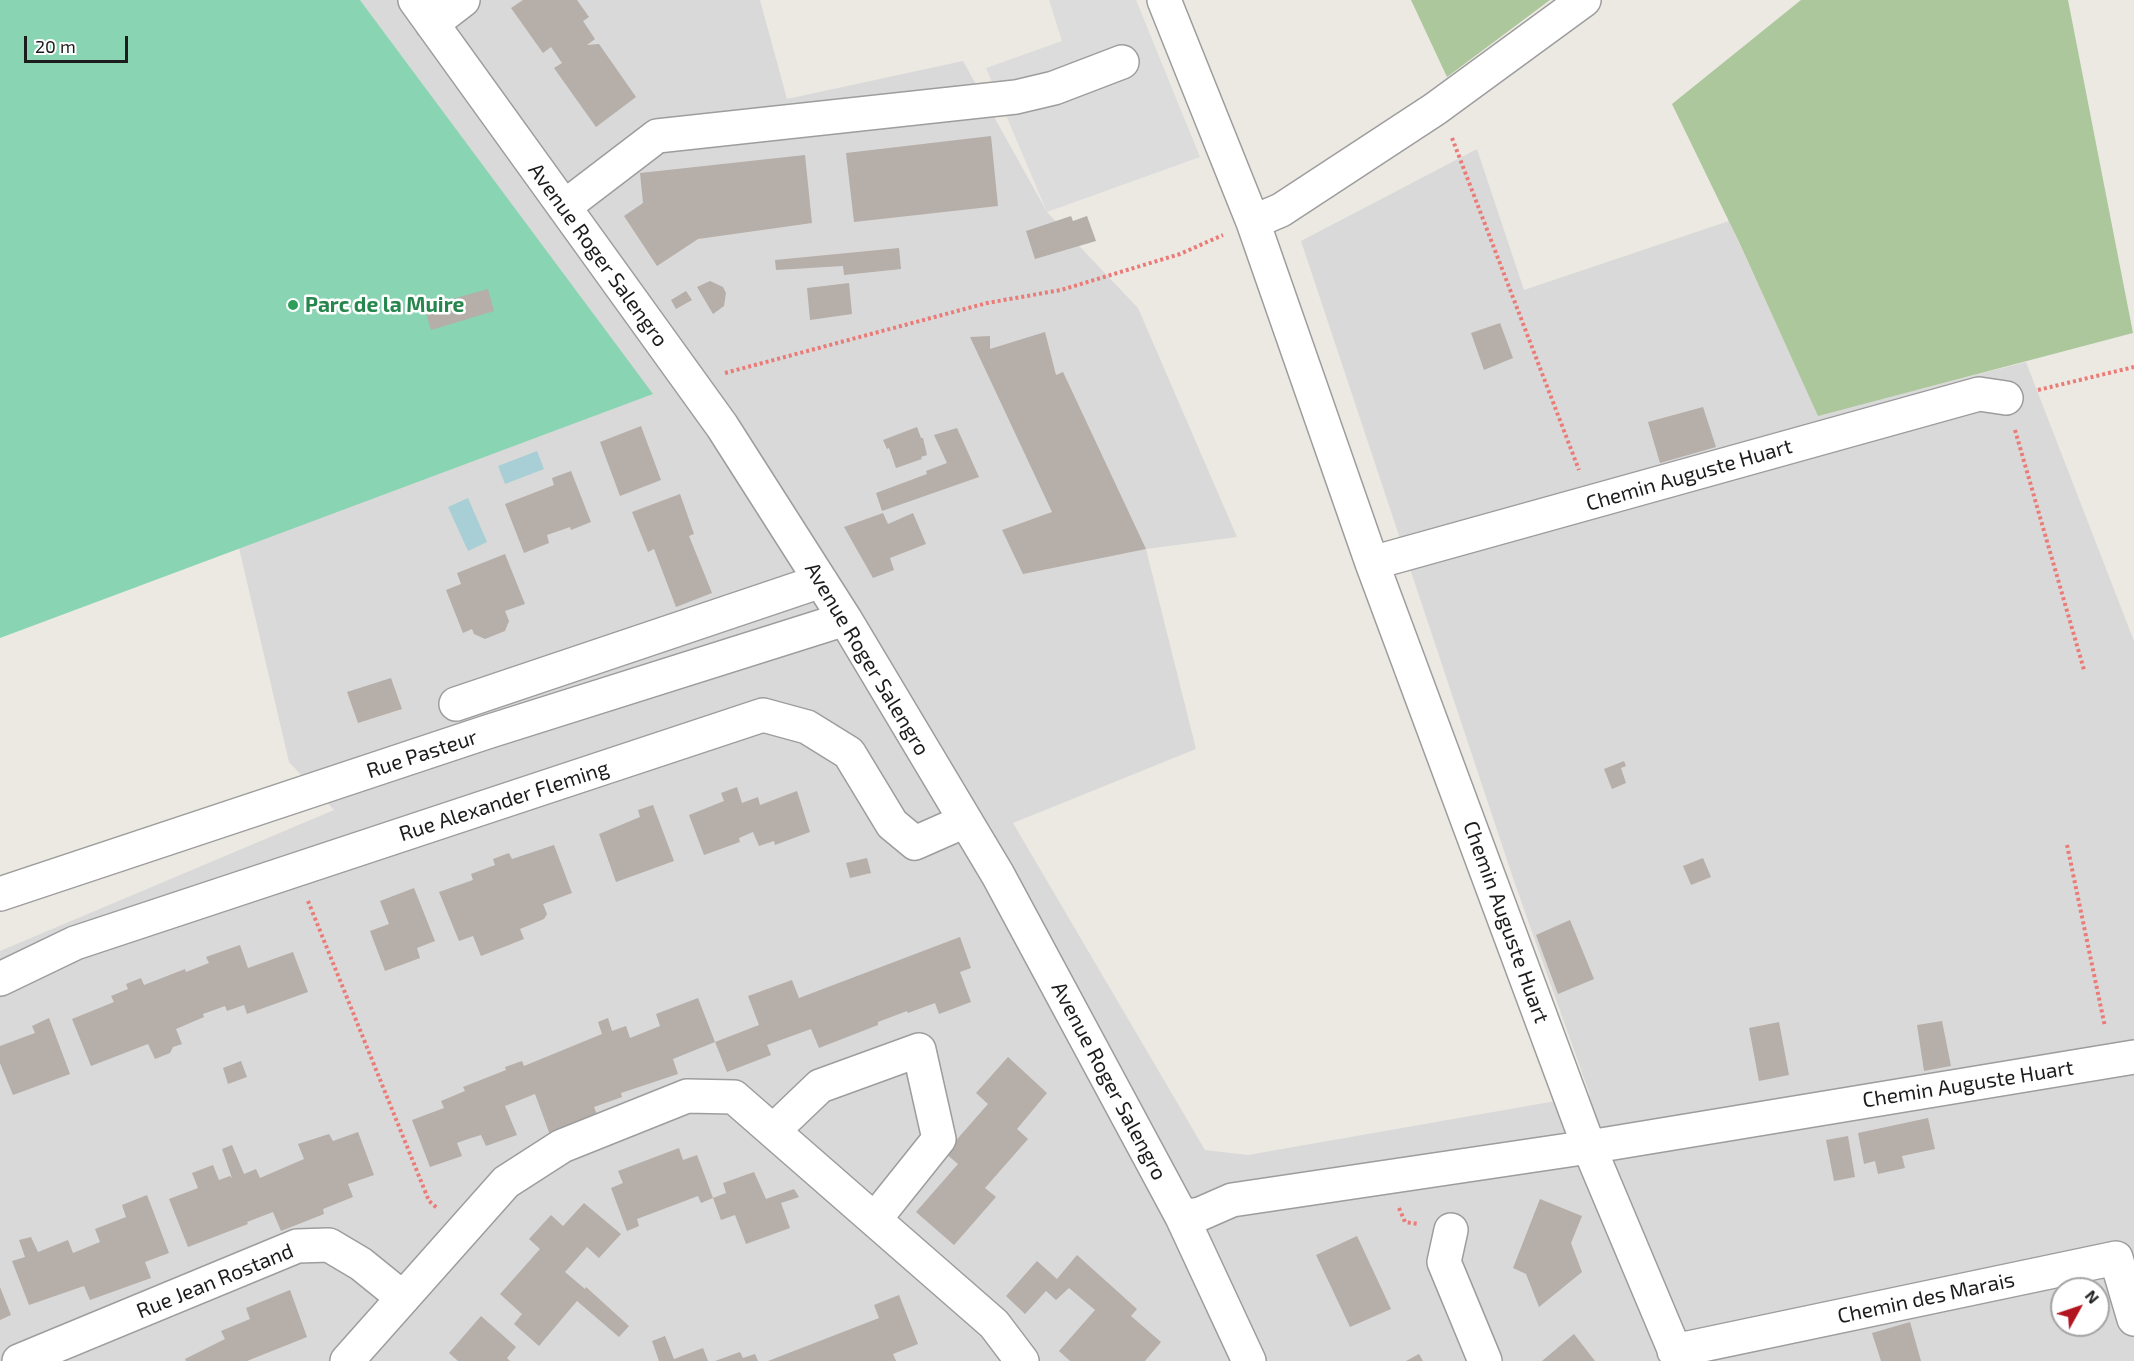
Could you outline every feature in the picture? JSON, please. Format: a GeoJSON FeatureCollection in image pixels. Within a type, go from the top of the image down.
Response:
{"type":"FeatureCollection","features":[{"type":"Feature","properties":{"kind":"street"},"geometry":{"type":"LineString","coordinates":[[423,12],[463,0]]}},
{"type":"Feature","properties":{"kind":"street","name":"Chemin Auguste Huart"},"geometry":{"type":"LineString","coordinates":[[1164,0],[1253,222],[1372,563],[1589,1146]]}},
{"type":"Feature","properties":{"kind":"street"},"geometry":{"type":"LineString","coordinates":[[1253,222],[1281,210],[1439,106],[1584,0]]}},
{"type":"Feature","properties":{"kind":"street","name":"Avenue Roger Salengro"},"geometry":{"type":"LineString","coordinates":[[423,12],[722,426],[845,619],[998,875],[1182,1217],[1249,1361]]}},
{"type":"Feature","properties":{"kind":"street"},"geometry":{"type":"LineString","coordinates":[[564,207],[657,136],[1016,97],[1054,88],[1122,62]]}},
{"type":"Feature","properties":{"kind":"street","name":"Chemin Auguste Huart"},"geometry":{"type":"LineString","coordinates":[[1372,563],[1979,394],[2006,398]]}},
{"type":"Feature","properties":{"kind":"street","name":"Rue Pasteur"},"geometry":{"type":"LineString","coordinates":[[456,704],[821,581]]}},
{"type":"Feature","properties":{"kind":"street","name":"Rue Pasteur"},"geometry":{"type":"LineString","coordinates":[[0,894],[531,718],[845,619]]}},
{"type":"Feature","properties":{"kind":"street"},"geometry":{"type":"LineString","coordinates":[[520,682],[531,718]]}},
{"type":"Feature","properties":{"kind":"street","name":"Rue Alexander Fleming"},"geometry":{"type":"LineString","coordinates":[[0,979],[75,944],[763,715],[807,727],[849,753],[892,824],[915,843],[964,821]]}},
{"type":"Feature","properties":{"kind":"street"},"geometry":{"type":"LineString","coordinates":[[774,1130],[820,1086],[919,1050],[939,1139],[875,1219]]}},
{"type":"Feature","properties":{"kind":"street","name":"Chemin Auguste Huart"},"geometry":{"type":"LineString","coordinates":[[1182,1217],[1200,1214],[1232,1200],[1589,1146],[2123,1059]]}},
{"type":"Feature","properties":{"kind":"street"},"geometry":{"type":"LineString","coordinates":[[347,1361],[506,1182],[562,1146],[687,1096],[734,1097],[993,1324],[1012,1358]]}},
{"type":"Feature","properties":{"kind":"street","name":"Chemin des Marais"},"geometry":{"type":"LineString","coordinates":[[1589,1146],[1676,1356],[2116,1258],[2134,1319]]}},
{"type":"Feature","properties":{"kind":"street"},"geometry":{"type":"LineString","coordinates":[[1451,1230],[1444,1262],[1485,1361]]}},
{"type":"Feature","properties":{"kind":"street","name":"Rue Jean Rostand"},"geometry":{"type":"LineString","coordinates":[[19,1361],[297,1246],[329,1245],[361,1264],[403,1298]]}},
{"type":"Feature","properties":{"kind":"path"},"geometry":{"type":"LineString","coordinates":[[1439,106],[1591,502]]}},
{"type":"Feature","properties":{"kind":"path"},"geometry":{"type":"LineString","coordinates":[[690,382],[987,303],[1061,290],[1180,254],[1253,222]]}},
{"type":"Feature","properties":{"kind":"path"},"geometry":{"type":"LineString","coordinates":[[2084,670],[2006,398],[2134,367]]}},
{"type":"Feature","properties":{"kind":"path"},"geometry":{"type":"LineString","coordinates":[[2067,845],[2123,1059]]}},
{"type":"Feature","properties":{"kind":"path"},"geometry":{"type":"LineString","coordinates":[[295,870],[429,1201],[463,1231]]}},
{"type":"Feature","properties":{"kind":"path"},"geometry":{"type":"LineString","coordinates":[[1386,1177],[1405,1222],[1451,1230]]}},
{"type":"Feature","properties":{"kind":"shaded area"},"geometry":{"type":"Polygon","coordinates":[[[360,0],[760,0],[787,99],[963,61],[1047,212],[1138,308],[1237,537],[1146,549],[1196,749],[1013,823],[1205,1150],[1248,1155],[1590,1095],[1515,884],[1301,241],[1477,149],[1524,290],[1729,221],[1818,415],[2026,362],[2134,641],[2134,1361],[0,1361],[0,951],[334,810],[289,762],[239,548],[652,394],[360,0]]]}},
{"type":"Feature","properties":{"kind":"shaded area"},"geometry":{"type":"Polygon","coordinates":[[[1049,0],[1136,0],[1200,157],[1047,212],[986,68],[1062,41],[1049,0]]]}},
{"type":"Feature","properties":{"kind":"green space","name":"Parc de la Muire"},"geometry":{"type":"Polygon","coordinates":[[[0,0],[360,0],[653,394],[0,638],[0,0]]]}},
{"type":"Feature","properties":{"kind":"green space"},"geometry":{"type":"Polygon","coordinates":[[[1411,0],[1550,0],[1447,77],[1411,0]]]}},
{"type":"Feature","properties":{"kind":"green space"},"geometry":{"type":"Polygon","coordinates":[[[1801,0],[2068,0],[2133,333],[1818,416],[1739,242],[1672,104],[1801,0]]]}},
{"type":"Feature","properties":{"kind":"water"},"geometry":{"type":"Polygon","coordinates":[[[537,451],[544,469],[505,484],[498,466],[537,451]]]}},
{"type":"Feature","properties":{"kind":"water"},"geometry":{"type":"Polygon","coordinates":[[[468,498],[487,542],[468,551],[448,507],[468,498]]]}},
{"type":"Feature","properties":{"kind":"building"},"geometry":{"type":"Polygon","coordinates":[[[523,0],[577,0],[589,17],[583,21],[595,39],[587,45],[599,44],[636,97],[596,127],[554,68],[562,63],[551,47],[543,53],[511,8],[523,0]]]}},
{"type":"Feature","properties":{"kind":"building"},"geometry":{"type":"Polygon","coordinates":[[[991,136],[998,206],[854,222],[846,153],[991,136]]]}},
{"type":"Feature","properties":{"kind":"building"},"geometry":{"type":"Polygon","coordinates":[[[805,155],[812,223],[698,239],[657,266],[624,216],[643,203],[640,173],[805,155]]]}},
{"type":"Feature","properties":{"kind":"building"},"geometry":{"type":"Polygon","coordinates":[[[1071,216],[1073,221],[1087,216],[1096,241],[1035,259],[1026,231],[1071,216]]]}},
{"type":"Feature","properties":{"kind":"building"},"geometry":{"type":"Polygon","coordinates":[[[899,248],[901,269],[844,275],[843,266],[776,270],[775,260],[899,248]]]}},
{"type":"Feature","properties":{"kind":"building"},"geometry":{"type":"Polygon","coordinates":[[[710,281],[723,287],[726,293],[724,306],[713,314],[697,287],[710,281]]]}},
{"type":"Feature","properties":{"kind":"building"},"geometry":{"type":"Polygon","coordinates":[[[849,283],[852,314],[810,320],[807,288],[849,283]]]}},
{"type":"Feature","properties":{"kind":"building"},"geometry":{"type":"Polygon","coordinates":[[[488,289],[494,311],[431,330],[424,307],[488,289]]]}},
{"type":"Feature","properties":{"kind":"building"},"geometry":{"type":"Polygon","coordinates":[[[686,291],[692,300],[676,309],[671,300],[686,291]]]}},
{"type":"Feature","properties":{"kind":"building"},"geometry":{"type":"Polygon","coordinates":[[[1500,323],[1513,358],[1484,370],[1471,333],[1500,323]]]}},
{"type":"Feature","properties":{"kind":"building"},"geometry":{"type":"Polygon","coordinates":[[[1045,332],[1056,375],[1063,372],[1146,549],[1023,574],[1002,530],[1052,512],[970,337],[990,336],[990,349],[1045,332]]]}},
{"type":"Feature","properties":{"kind":"building"},"geometry":{"type":"Polygon","coordinates":[[[1703,407],[1716,447],[1660,463],[1648,422],[1703,407]]]}},
{"type":"Feature","properties":{"kind":"building"},"geometry":{"type":"Polygon","coordinates":[[[641,426],[661,480],[620,496],[600,442],[641,426]]]}},
{"type":"Feature","properties":{"kind":"building"},"geometry":{"type":"Polygon","coordinates":[[[917,427],[923,438],[927,455],[896,468],[889,448],[887,449],[883,440],[917,427]]]}},
{"type":"Feature","properties":{"kind":"building"},"geometry":{"type":"Polygon","coordinates":[[[957,428],[979,477],[882,511],[876,493],[927,474],[926,471],[947,463],[934,435],[957,428]]]}},
{"type":"Feature","properties":{"kind":"building"},"geometry":{"type":"Polygon","coordinates":[[[571,471],[591,522],[571,530],[570,527],[547,535],[549,543],[524,553],[505,504],[554,485],[552,478],[571,471]]]}},
{"type":"Feature","properties":{"kind":"building"},"geometry":{"type":"Polygon","coordinates":[[[680,494],[694,534],[689,536],[712,593],[676,607],[654,549],[648,552],[632,512],[680,494]]]}},
{"type":"Feature","properties":{"kind":"building"},"geometry":{"type":"Polygon","coordinates":[[[883,513],[888,524],[913,513],[926,544],[890,558],[894,570],[873,578],[844,527],[883,513]]]}},
{"type":"Feature","properties":{"kind":"building"},"geometry":{"type":"Polygon","coordinates":[[[505,554],[525,604],[505,611],[509,621],[505,631],[485,639],[474,634],[472,629],[463,633],[446,590],[461,584],[457,573],[505,554]]]}},
{"type":"Feature","properties":{"kind":"building"},"geometry":{"type":"Polygon","coordinates":[[[391,678],[402,709],[358,723],[347,692],[391,678]]]}},
{"type":"Feature","properties":{"kind":"building"},"geometry":{"type":"Polygon","coordinates":[[[1624,761],[1626,766],[1621,768],[1626,783],[1612,789],[1604,769],[1624,761]]]}},
{"type":"Feature","properties":{"kind":"building"},"geometry":{"type":"Polygon","coordinates":[[[737,787],[742,803],[758,797],[760,805],[797,791],[810,832],[775,845],[774,841],[759,846],[753,832],[739,838],[740,842],[704,855],[689,815],[724,801],[721,793],[737,787]]]}},
{"type":"Feature","properties":{"kind":"building"},"geometry":{"type":"Polygon","coordinates":[[[653,805],[674,861],[616,882],[599,834],[640,817],[638,810],[653,805]]]}},
{"type":"Feature","properties":{"kind":"building"},"geometry":{"type":"Polygon","coordinates":[[[554,845],[572,893],[543,904],[547,914],[544,919],[520,929],[524,939],[481,956],[473,936],[459,941],[439,892],[473,880],[471,874],[495,865],[493,859],[509,853],[512,859],[554,845]]]}},
{"type":"Feature","properties":{"kind":"building"},"geometry":{"type":"Polygon","coordinates":[[[867,858],[871,873],[850,878],[846,863],[867,858]]]}},
{"type":"Feature","properties":{"kind":"building"},"geometry":{"type":"Polygon","coordinates":[[[1703,858],[1711,877],[1691,885],[1683,866],[1703,858]]]}},
{"type":"Feature","properties":{"kind":"building"},"geometry":{"type":"Polygon","coordinates":[[[414,888],[435,941],[417,948],[420,958],[385,971],[370,931],[389,924],[380,901],[414,888]]]}},
{"type":"Feature","properties":{"kind":"building"},"geometry":{"type":"Polygon","coordinates":[[[1570,920],[1594,979],[1558,994],[1536,935],[1570,920]]]}},
{"type":"Feature","properties":{"kind":"building"},"geometry":{"type":"Polygon","coordinates":[[[960,937],[971,968],[960,972],[971,1002],[939,1014],[935,1003],[908,1013],[907,1011],[819,1048],[811,1029],[767,1045],[771,1055],[727,1072],[715,1042],[759,1025],[748,996],[792,980],[799,998],[960,937]]]}},
{"type":"Feature","properties":{"kind":"building"},"geometry":{"type":"Polygon","coordinates":[[[240,945],[248,968],[293,952],[308,992],[247,1014],[244,1005],[227,1011],[225,1006],[203,1014],[204,1017],[176,1029],[182,1044],[173,1047],[170,1053],[155,1059],[148,1044],[91,1066],[72,1019],[114,1002],[111,996],[128,989],[126,984],[141,978],[144,985],[185,969],[186,972],[209,963],[206,957],[240,945]]]}},
{"type":"Feature","properties":{"kind":"building"},"geometry":{"type":"Polygon","coordinates":[[[698,998],[715,1042],[673,1059],[678,1074],[621,1093],[622,1097],[594,1107],[598,1117],[550,1135],[535,1094],[505,1106],[517,1135],[486,1146],[481,1135],[457,1143],[462,1156],[430,1167],[412,1120],[444,1108],[441,1101],[465,1091],[463,1087],[506,1070],[505,1067],[522,1061],[524,1066],[602,1034],[598,1022],[608,1018],[612,1031],[626,1026],[630,1038],[660,1026],[656,1014],[698,998]]]}},
{"type":"Feature","properties":{"kind":"building"},"geometry":{"type":"Polygon","coordinates":[[[49,1018],[70,1074],[13,1095],[0,1063],[0,1046],[35,1033],[32,1026],[49,1018]]]}},
{"type":"Feature","properties":{"kind":"building"},"geometry":{"type":"Polygon","coordinates":[[[1942,1021],[1951,1066],[1924,1071],[1917,1025],[1942,1021]]]}},
{"type":"Feature","properties":{"kind":"building"},"geometry":{"type":"Polygon","coordinates":[[[1779,1022],[1789,1075],[1759,1081],[1749,1028],[1779,1022]]]}},
{"type":"Feature","properties":{"kind":"building"},"geometry":{"type":"Polygon","coordinates":[[[1008,1057],[1047,1093],[1017,1129],[1028,1139],[985,1188],[996,1197],[954,1245],[916,1212],[958,1164],[945,1153],[988,1104],[976,1093],[1008,1057]]]}},
{"type":"Feature","properties":{"kind":"building"},"geometry":{"type":"Polygon","coordinates":[[[241,1061],[247,1077],[228,1084],[223,1068],[241,1061]]]}},
{"type":"Feature","properties":{"kind":"building"},"geometry":{"type":"Polygon","coordinates":[[[1928,1118],[1935,1149],[1902,1156],[1905,1168],[1878,1174],[1875,1161],[1864,1164],[1858,1133],[1928,1118]]]}},
{"type":"Feature","properties":{"kind":"building"},"geometry":{"type":"Polygon","coordinates":[[[358,1132],[374,1175],[348,1184],[353,1197],[323,1209],[324,1214],[281,1231],[273,1212],[188,1247],[169,1199],[198,1188],[192,1173],[213,1165],[219,1180],[230,1176],[232,1178],[222,1149],[232,1145],[244,1174],[256,1169],[260,1178],[304,1159],[298,1144],[329,1134],[333,1141],[358,1132]]]}},
{"type":"Feature","properties":{"kind":"building"},"geometry":{"type":"Polygon","coordinates":[[[1848,1136],[1855,1177],[1834,1181],[1826,1140],[1848,1136]]]}},
{"type":"Feature","properties":{"kind":"building"},"geometry":{"type":"Polygon","coordinates":[[[679,1148],[683,1160],[697,1155],[713,1198],[701,1203],[698,1196],[637,1219],[639,1226],[627,1231],[611,1188],[623,1183],[618,1171],[679,1148]]]}},
{"type":"Feature","properties":{"kind":"building"},"geometry":{"type":"Polygon","coordinates":[[[754,1172],[766,1199],[794,1189],[799,1197],[781,1203],[790,1228],[746,1244],[735,1215],[721,1220],[713,1198],[726,1193],[723,1183],[754,1172]]]}},
{"type":"Feature","properties":{"kind":"building"},"geometry":{"type":"Polygon","coordinates":[[[147,1195],[169,1253],[145,1262],[151,1278],[90,1300],[84,1286],[29,1305],[12,1261],[25,1257],[19,1240],[31,1237],[38,1252],[68,1240],[73,1253],[100,1242],[95,1229],[126,1217],[122,1205],[147,1195]]]}},
{"type":"Feature","properties":{"kind":"building"},"geometry":{"type":"Polygon","coordinates":[[[1540,1199],[1582,1216],[1571,1243],[1582,1272],[1539,1307],[1526,1274],[1513,1268],[1540,1199]]]}},
{"type":"Feature","properties":{"kind":"building"},"geometry":{"type":"Polygon","coordinates":[[[584,1203],[621,1234],[599,1258],[587,1247],[565,1272],[585,1289],[586,1287],[629,1326],[619,1337],[577,1301],[539,1346],[514,1324],[522,1314],[500,1294],[540,1249],[529,1239],[551,1215],[563,1226],[584,1203]]]}},
{"type":"Feature","properties":{"kind":"building"},"geometry":{"type":"Polygon","coordinates":[[[1357,1236],[1391,1309],[1350,1327],[1316,1255],[1357,1236]]]}},
{"type":"Feature","properties":{"kind":"building"},"geometry":{"type":"Polygon","coordinates":[[[1077,1255],[1137,1309],[1131,1316],[1161,1342],[1145,1361],[1070,1361],[1059,1351],[1095,1310],[1069,1288],[1056,1300],[1046,1291],[1025,1314],[1006,1296],[1037,1261],[1057,1279],[1077,1255]]]}},
{"type":"Feature","properties":{"kind":"building"},"geometry":{"type":"Polygon","coordinates":[[[0,1287],[11,1315],[0,1320],[0,1287]]]}},
{"type":"Feature","properties":{"kind":"building"},"geometry":{"type":"Polygon","coordinates":[[[290,1290],[307,1337],[247,1361],[186,1361],[185,1359],[225,1339],[221,1331],[250,1319],[246,1308],[290,1290]]]}},
{"type":"Feature","properties":{"kind":"building"},"geometry":{"type":"Polygon","coordinates":[[[899,1295],[918,1344],[893,1354],[896,1361],[768,1361],[879,1318],[874,1305],[899,1295]]]}},
{"type":"Feature","properties":{"kind":"building"},"geometry":{"type":"Polygon","coordinates":[[[481,1316],[516,1347],[507,1358],[510,1361],[458,1361],[449,1353],[481,1316]]]}},
{"type":"Feature","properties":{"kind":"building"},"geometry":{"type":"Polygon","coordinates":[[[1910,1322],[1921,1361],[1881,1361],[1872,1333],[1910,1322]]]}},
{"type":"Feature","properties":{"kind":"building"},"geometry":{"type":"Polygon","coordinates":[[[1574,1334],[1595,1361],[1542,1361],[1574,1334]]]}},
{"type":"Feature","properties":{"kind":"building"},"geometry":{"type":"Polygon","coordinates":[[[665,1336],[674,1359],[703,1348],[708,1361],[659,1361],[652,1341],[665,1336]]]}},
{"type":"Feature","properties":{"kind":"building"},"geometry":{"type":"Polygon","coordinates":[[[740,1352],[743,1358],[755,1354],[758,1361],[715,1361],[740,1352]]]}},
{"type":"Feature","properties":{"kind":"building"},"geometry":{"type":"Polygon","coordinates":[[[1419,1354],[1423,1361],[1406,1361],[1419,1354]]]}},
{"type":"Feature","properties":{"kind":"place","name":"Parc de la Muire"},"geometry":{"type":"Point","coordinates":[293,305]}}]}
